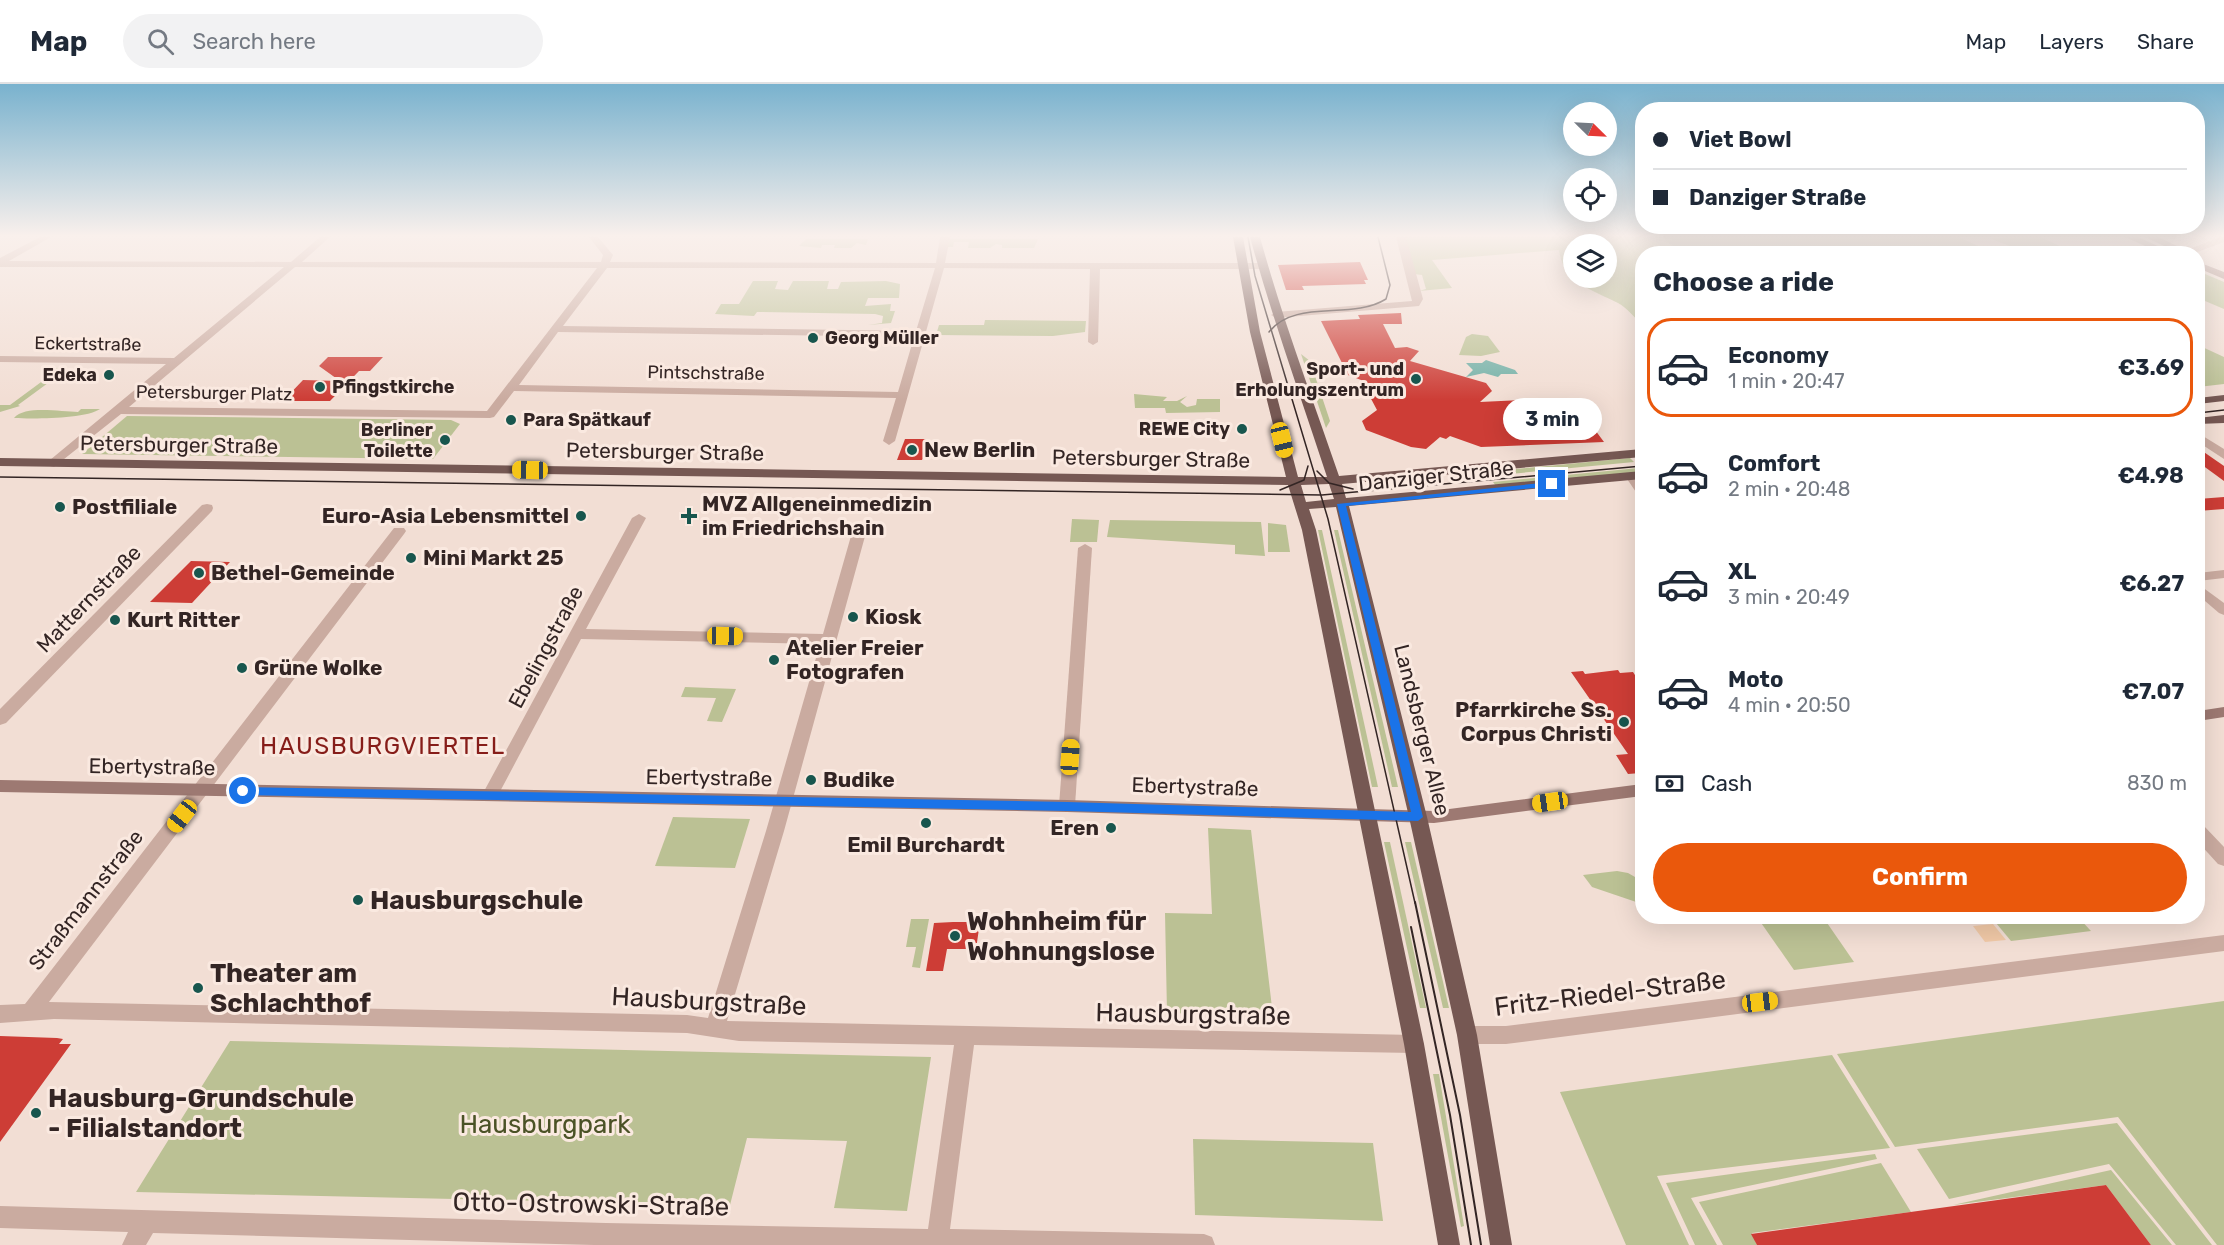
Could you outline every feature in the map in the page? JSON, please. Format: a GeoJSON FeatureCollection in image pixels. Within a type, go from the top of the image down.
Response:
{"type":"FeatureCollection","features":[{"type":"Feature","properties":{"kind":"main road"},"geometry":{"type":"LineString","coordinates":[[1248,291],[1255,332],[1293,481],[1310,530],[1414,1044],[1449,1245]]}},
{"type":"Feature","properties":{"kind":"main road","name":"Landsberger Allee"},"geometry":{"type":"LineString","coordinates":[[1272,291],[1342,504],[1418,817],[1467,1035],[1501,1245]]}},
{"type":"Feature","properties":{"kind":"main road"},"geometry":{"type":"LineString","coordinates":[[2205,400],[2224,398]]}},
{"type":"Feature","properties":{"kind":"main road"},"geometry":{"type":"LineString","coordinates":[[2205,420],[2224,419]]}},
{"type":"Feature","properties":{"kind":"main road","name":"Danziger Straße"},"geometry":{"type":"LineString","coordinates":[[1293,481],[1334,481],[1635,454]]}},
{"type":"Feature","properties":{"kind":"main road","name":"Petersburger Straße"},"geometry":{"type":"LineString","coordinates":[[0,462],[1293,481]]}},
{"type":"Feature","properties":{"kind":"main road","name":"Danziger Straße"},"geometry":{"type":"LineString","coordinates":[[1302,506],[1635,476]]}},
{"type":"Feature","properties":{"kind":"street"},"geometry":{"type":"LineString","coordinates":[[54,463],[260,291]]}},
{"type":"Feature","properties":{"kind":"street"},"geometry":{"type":"LineString","coordinates":[[509,388],[584,291]]}},
{"type":"Feature","properties":{"kind":"street"},"geometry":{"type":"LineString","coordinates":[[889,441],[932,291]]}},
{"type":"Feature","properties":{"kind":"street"},"geometry":{"type":"LineString","coordinates":[[1093,342],[1094,291]]}},
{"type":"Feature","properties":{"kind":"street"},"geometry":{"type":"LineString","coordinates":[[1281,314],[1415,304],[1418,299],[1416,291]]}},
{"type":"Feature","properties":{"kind":"street"},"geometry":{"type":"LineString","coordinates":[[554,329],[920,334]]}},
{"type":"Feature","properties":{"kind":"street","name":"Eckertstraße"},"geometry":{"type":"LineString","coordinates":[[0,359],[175,361]]}},
{"type":"Feature","properties":{"kind":"street","name":"Pintschstraße"},"geometry":{"type":"LineString","coordinates":[[509,388],[902,395]]}},
{"type":"Feature","properties":{"kind":"street","name":"Petersburger Platz"},"geometry":{"type":"LineString","coordinates":[[118,410],[490,415],[509,388]]}},
{"type":"Feature","properties":{"kind":"street"},"geometry":{"type":"LineString","coordinates":[[2205,442],[2224,455]]}},
{"type":"Feature","properties":{"kind":"street","name":"Matternstraße"},"geometry":{"type":"LineString","coordinates":[[0,719],[207,508]]}},
{"type":"Feature","properties":{"kind":"street","name":"Ebelingstraße"},"geometry":{"type":"LineString","coordinates":[[490,795],[639,518]]}},
{"type":"Feature","properties":{"kind":"street"},"geometry":{"type":"LineString","coordinates":[[715,1028],[783,803],[860,529]]}},
{"type":"Feature","properties":{"kind":"street","name":"Straßmannstraße"},"geometry":{"type":"LineString","coordinates":[[30,1012],[399,531]]}},
{"type":"Feature","properties":{"kind":"street"},"geometry":{"type":"LineString","coordinates":[[1067,806],[1085,548]]}},
{"type":"Feature","properties":{"kind":"street"},"geometry":{"type":"LineString","coordinates":[[2205,576],[2224,574]]}},
{"type":"Feature","properties":{"kind":"street"},"geometry":{"type":"LineString","coordinates":[[2205,594],[2224,610]]}},
{"type":"Feature","properties":{"kind":"street"},"geometry":{"type":"LineString","coordinates":[[577,634],[830,639]]}},
{"type":"Feature","properties":{"kind":"street"},"geometry":{"type":"LineString","coordinates":[[2205,715],[2224,712]]}},
{"type":"Feature","properties":{"kind":"street","name":"Ebertystraße"},"geometry":{"type":"LineString","coordinates":[[0,786],[783,803],[1067,806],[1418,817],[1635,791]]}},
{"type":"Feature","properties":{"kind":"street"},"geometry":{"type":"LineString","coordinates":[[2205,839],[2224,859]]}},
{"type":"Feature","properties":{"kind":"street","name":"Fritz-Riedel-Straße"},"geometry":{"type":"LineString","coordinates":[[1467,1035],[1506,1035],[2224,943]]}},
{"type":"Feature","properties":{"kind":"street","name":"Hausburgstraße"},"geometry":{"type":"LineString","coordinates":[[0,1014],[54,1010],[395,1016],[687,1024],[739,1032],[1414,1044]]}},
{"type":"Feature","properties":{"kind":"street"},"geometry":{"type":"LineString","coordinates":[[937,1242],[965,1036]]}},
{"type":"Feature","properties":{"kind":"street","name":"Otto-Ostrowski-Straße"},"geometry":{"type":"LineString","coordinates":[[0,1217],[147,1221],[477,1237],[604,1240],[1204,1245]]}},
{"type":"Feature","properties":{"kind":"street"},"geometry":{"type":"LineString","coordinates":[[133,1245],[147,1221]]}},
{"type":"Feature","properties":{"kind":"green space"},"geometry":{"type":"Polygon","coordinates":[[[747,291],[899,291],[899,298],[868,298],[865,306],[891,304],[890,311],[895,311],[891,323],[868,325],[882,323],[883,316],[757,312],[754,316],[715,314],[721,304],[739,304],[747,291]]]}},
{"type":"Feature","properties":{"kind":"green space"},"geometry":{"type":"Polygon","coordinates":[[[1593,291],[1635,291],[1635,318],[1628,310],[1593,291]]]}},
{"type":"Feature","properties":{"kind":"green space"},"geometry":{"type":"Polygon","coordinates":[[[2205,291],[2224,291],[2224,309],[2205,301],[2205,291]]]}},
{"type":"Feature","properties":{"kind":"green space"},"geometry":{"type":"Polygon","coordinates":[[[985,320],[1086,321],[1085,332],[1053,336],[936,335],[939,325],[984,325],[985,320]]]}},
{"type":"Feature","properties":{"kind":"green space"},"geometry":{"type":"Polygon","coordinates":[[[1472,334],[1488,336],[1500,352],[1481,356],[1459,355],[1466,337],[1472,334]]]}},
{"type":"Feature","properties":{"kind":"green space"},"geometry":{"type":"Polygon","coordinates":[[[2205,348],[2224,357],[2224,384],[2205,386],[2205,348]]]}},
{"type":"Feature","properties":{"kind":"green space"},"geometry":{"type":"Polygon","coordinates":[[[1301,354],[1310,361],[1330,421],[1326,428],[1301,354]]]}},
{"type":"Feature","properties":{"kind":"green space"},"geometry":{"type":"Polygon","coordinates":[[[56,368],[68,369],[68,372],[63,372],[18,405],[20,406],[0,412],[0,405],[10,405],[52,374],[48,374],[56,368]]]}},
{"type":"Feature","properties":{"kind":"green space"},"geometry":{"type":"Polygon","coordinates":[[[1134,394],[1167,397],[1163,401],[1177,401],[1187,396],[1180,402],[1187,407],[1196,405],[1197,399],[1220,399],[1220,412],[1166,413],[1165,408],[1135,408],[1134,394]]]}},
{"type":"Feature","properties":{"kind":"green space"},"geometry":{"type":"Polygon","coordinates":[[[81,409],[100,409],[72,417],[14,418],[19,414],[35,410],[78,412],[81,409]]]}},
{"type":"Feature","properties":{"kind":"green space"},"geometry":{"type":"Polygon","coordinates":[[[127,416],[451,420],[460,424],[433,459],[82,454],[127,416]]]}},
{"type":"Feature","properties":{"kind":"green space"},"geometry":{"type":"Polygon","coordinates":[[[1630,458],[1634,462],[1489,476],[1485,472],[1630,458]]]}},
{"type":"Feature","properties":{"kind":"green space"},"geometry":{"type":"Polygon","coordinates":[[[1635,468],[1635,473],[1496,486],[1493,482],[1635,468]]]}},
{"type":"Feature","properties":{"kind":"green space"},"geometry":{"type":"Polygon","coordinates":[[[1072,519],[1099,520],[1097,542],[1070,542],[1072,519]]]}},
{"type":"Feature","properties":{"kind":"green space"},"geometry":{"type":"Polygon","coordinates":[[[1110,520],[1261,522],[1265,556],[1235,554],[1235,545],[1107,537],[1110,520]]]}},
{"type":"Feature","properties":{"kind":"green space"},"geometry":{"type":"Polygon","coordinates":[[[1268,523],[1286,525],[1290,552],[1268,552],[1268,523]]]}},
{"type":"Feature","properties":{"kind":"green space"},"geometry":{"type":"Polygon","coordinates":[[[1318,530],[1322,530],[1378,787],[1372,787],[1318,530]]]}},
{"type":"Feature","properties":{"kind":"green space"},"geometry":{"type":"Polygon","coordinates":[[[1334,530],[1338,530],[1398,787],[1392,787],[1334,530]]]}},
{"type":"Feature","properties":{"kind":"green space"},"geometry":{"type":"Polygon","coordinates":[[[685,687],[736,689],[722,722],[707,721],[716,698],[681,697],[685,687]]]}},
{"type":"Feature","properties":{"kind":"green space"},"geometry":{"type":"Polygon","coordinates":[[[673,817],[750,819],[735,868],[655,866],[673,817]]]}},
{"type":"Feature","properties":{"kind":"green space"},"geometry":{"type":"Polygon","coordinates":[[[1208,828],[1251,830],[1273,1016],[1167,1013],[1165,913],[1212,914],[1208,828]]]}},
{"type":"Feature","properties":{"kind":"green space"},"geometry":{"type":"Polygon","coordinates":[[[1384,842],[1390,842],[1426,1008],[1420,1008],[1384,842]]]}},
{"type":"Feature","properties":{"kind":"green space"},"geometry":{"type":"Polygon","coordinates":[[[1405,842],[1411,842],[1449,1008],[1443,1008],[1405,842]]]}},
{"type":"Feature","properties":{"kind":"green space"},"geometry":{"type":"Polygon","coordinates":[[[1617,871],[1628,873],[1635,877],[1635,902],[1592,887],[1583,875],[1617,871]]]}},
{"type":"Feature","properties":{"kind":"green space"},"geometry":{"type":"Polygon","coordinates":[[[911,919],[929,919],[920,968],[912,967],[916,947],[906,947],[911,919]]]}},
{"type":"Feature","properties":{"kind":"green space"},"geometry":{"type":"Polygon","coordinates":[[[1762,924],[1828,924],[1854,962],[1794,970],[1762,924]]]}},
{"type":"Feature","properties":{"kind":"green space"},"geometry":{"type":"Polygon","coordinates":[[[1997,924],[2084,924],[2091,931],[2011,941],[1997,924]]]}},
{"type":"Feature","properties":{"kind":"green space"},"geometry":{"type":"Polygon","coordinates":[[[2224,1001],[2224,1245],[2217,1245],[2118,1117],[1895,1147],[1837,1054],[2224,1001]]]}},
{"type":"Feature","properties":{"kind":"green space","name":"Hausburgpark"},"geometry":{"type":"Polygon","coordinates":[[[230,1041],[931,1057],[907,1211],[834,1208],[847,1141],[747,1138],[730,1205],[136,1192],[230,1041]]]}},
{"type":"Feature","properties":{"kind":"green space"},"geometry":{"type":"Polygon","coordinates":[[[1832,1055],[1890,1148],[1657,1176],[1689,1245],[1626,1245],[1560,1092],[1832,1055]]]}},
{"type":"Feature","properties":{"kind":"green space"},"geometry":{"type":"Polygon","coordinates":[[[1433,1074],[1439,1074],[1464,1226],[1461,1227],[1433,1074]]]}},
{"type":"Feature","properties":{"kind":"green space"},"geometry":{"type":"Polygon","coordinates":[[[2117,1123],[2212,1245],[2176,1245],[2109,1164],[1949,1199],[1917,1149],[2117,1123]]]}},
{"type":"Feature","properties":{"kind":"green space"},"geometry":{"type":"Polygon","coordinates":[[[1193,1139],[1373,1143],[1383,1221],[1195,1215],[1193,1139]]]}},
{"type":"Feature","properties":{"kind":"green space"},"geometry":{"type":"Polygon","coordinates":[[[1875,1154],[1877,1159],[1691,1198],[1717,1245],[1695,1245],[1666,1183],[1875,1154]]]}},
{"type":"Feature","properties":{"kind":"green space"},"geometry":{"type":"Polygon","coordinates":[[[1881,1163],[1911,1212],[1752,1233],[1757,1245],[1723,1245],[1699,1202],[1881,1163]]]}},
{"type":"Feature","properties":{"kind":"green space"},"geometry":{"type":"Polygon","coordinates":[[[2111,1170],[2172,1245],[2151,1245],[2106,1185],[1953,1205],[2111,1170]]]}},
{"type":"Feature","properties":{"kind":"sand"},"geometry":{"type":"Polygon","coordinates":[[[1993,924],[2006,940],[1985,942],[1973,926],[1993,924]]]}},
{"type":"Feature","properties":{"kind":"water"},"geometry":{"type":"Polygon","coordinates":[[[1486,360],[1515,370],[1518,374],[1501,374],[1498,377],[1484,373],[1466,377],[1473,370],[1466,363],[1482,363],[1486,360]]]}},
{"type":"Feature","properties":{"kind":"building","name":"Sport- und Erholungszentrum"},"geometry":{"type":"Polygon","coordinates":[[[1401,313],[1402,324],[1383,324],[1395,348],[1407,347],[1419,351],[1410,361],[1486,383],[1492,391],[1480,402],[1522,400],[1529,404],[1544,403],[1549,399],[1572,399],[1604,442],[1481,447],[1450,436],[1446,439],[1440,437],[1426,449],[1411,447],[1366,430],[1362,421],[1377,410],[1361,380],[1348,375],[1321,321],[1360,319],[1358,315],[1401,313]]]}},
{"type":"Feature","properties":{"kind":"building"},"geometry":{"type":"Polygon","coordinates":[[[328,357],[383,357],[370,371],[359,371],[330,401],[283,401],[303,380],[340,381],[319,366],[328,357]]]}},
{"type":"Feature","properties":{"kind":"building","name":"New Berlin"},"geometry":{"type":"Polygon","coordinates":[[[905,439],[928,439],[922,460],[897,460],[905,439]]]}},
{"type":"Feature","properties":{"kind":"building"},"geometry":{"type":"Polygon","coordinates":[[[2205,453],[2224,466],[2224,481],[2205,467],[2205,453]]]}},
{"type":"Feature","properties":{"kind":"building"},"geometry":{"type":"Polygon","coordinates":[[[2224,497],[2224,509],[2205,510],[2205,498],[2224,497]]]}},
{"type":"Feature","properties":{"kind":"building","name":"Bethel-Gemeinde"},"geometry":{"type":"Polygon","coordinates":[[[191,561],[230,562],[192,603],[150,602],[191,561]]]}},
{"type":"Feature","properties":{"kind":"building","name":"Pfarrkirche Ss. Corpus Christi"},"geometry":{"type":"Polygon","coordinates":[[[1618,670],[1620,673],[1633,672],[1635,675],[1635,773],[1628,774],[1616,755],[1628,754],[1571,672],[1583,671],[1585,674],[1618,670]]]}},
{"type":"Feature","properties":{"kind":"building","name":"Wohnheim für Wohnungslose"},"geometry":{"type":"Polygon","coordinates":[[[980,922],[976,949],[947,949],[943,971],[926,971],[934,923],[980,922]]]}},
{"type":"Feature","properties":{"kind":"building"},"geometry":{"type":"Polygon","coordinates":[[[0,1036],[57,1038],[63,1039],[59,1044],[71,1044],[0,1142],[0,1036]]]}},
{"type":"Feature","properties":{"kind":"building"},"geometry":{"type":"Polygon","coordinates":[[[2106,1185],[2151,1245],[1757,1245],[1751,1234],[2106,1185]]]}},
{"type":"Feature","properties":{"kind":"tram line"},"geometry":{"type":"LineString","coordinates":[[1260,291],[1271,330]]}},
{"type":"Feature","properties":{"kind":"tram line"},"geometry":{"type":"LineString","coordinates":[[1271,330],[1280,322],[1309,312],[1357,309],[1372,305],[1386,299],[1388,291]]}},
{"type":"Feature","properties":{"kind":"tram line"},"geometry":{"type":"LineString","coordinates":[[1271,330],[1321,495]]}},
{"type":"Feature","properties":{"kind":"tram line"},"geometry":{"type":"LineString","coordinates":[[2205,412],[2224,410]]}},
{"type":"Feature","properties":{"kind":"tram line"},"geometry":{"type":"LineString","coordinates":[[1280,490],[1304,480],[1308,466]]}},
{"type":"Feature","properties":{"kind":"tram line"},"geometry":{"type":"LineString","coordinates":[[1321,495],[1635,467]]}},
{"type":"Feature","properties":{"kind":"tram line"},"geometry":{"type":"LineString","coordinates":[[1317,471],[1329,483],[1353,489]]}},
{"type":"Feature","properties":{"kind":"tram line"},"geometry":{"type":"LineString","coordinates":[[0,477],[1321,495]]}},
{"type":"Feature","properties":{"kind":"tram line"},"geometry":{"type":"LineString","coordinates":[[1321,495],[1415,903]]}},
{"type":"Feature","properties":{"kind":"tram line"},"geometry":{"type":"LineString","coordinates":[[1415,902],[1460,1115],[1481,1245]]}},
{"type":"Feature","properties":{"kind":"tram line"},"geometry":{"type":"LineString","coordinates":[[1411,927],[1450,1115],[1471,1245]]}},
{"type":"Feature","properties":{"kind":"place","name":"Georg Müller"},"geometry":{"type":"Point","coordinates":[813,338]}},
{"type":"Feature","properties":{"kind":"place","name":"Edeka"},"geometry":{"type":"Point","coordinates":[109,375]}},
{"type":"Feature","properties":{"kind":"place","name":"Sport- und Erholungszentrum"},"geometry":{"type":"Point","coordinates":[1416,379]}},
{"type":"Feature","properties":{"kind":"place","name":"Pfingstkirche"},"geometry":{"type":"Point","coordinates":[320,387]}},
{"type":"Feature","properties":{"kind":"place","name":"Para Spätkauf"},"geometry":{"type":"Point","coordinates":[511,420]}},
{"type":"Feature","properties":{"kind":"place","name":"REWE City"},"geometry":{"type":"Point","coordinates":[1242,429]}},
{"type":"Feature","properties":{"kind":"place","name":"Berliner Toilette"},"geometry":{"type":"Point","coordinates":[445,440]}},
{"type":"Feature","properties":{"kind":"place","name":"New Berlin"},"geometry":{"type":"Point","coordinates":[912,450]}},
{"type":"Feature","properties":{"kind":"place","name":"Postfiliale"},"geometry":{"type":"Point","coordinates":[60,507]}},
{"type":"Feature","properties":{"kind":"place","name":"Euro-Asia Lebensmittel"},"geometry":{"type":"Point","coordinates":[581,516]}},
{"type":"Feature","properties":{"kind":"place","name":"MVZ Allgeneinmedizin im Friedrichshain"},"geometry":{"type":"Point","coordinates":[689,516]}},
{"type":"Feature","properties":{"kind":"place","name":"Mini Markt 25"},"geometry":{"type":"Point","coordinates":[411,558]}},
{"type":"Feature","properties":{"kind":"place","name":"Bethel-Gemeinde"},"geometry":{"type":"Point","coordinates":[199,573]}},
{"type":"Feature","properties":{"kind":"place","name":"Kiosk"},"geometry":{"type":"Point","coordinates":[853,617]}},
{"type":"Feature","properties":{"kind":"place","name":"Kurt Ritter"},"geometry":{"type":"Point","coordinates":[115,620]}},
{"type":"Feature","properties":{"kind":"place","name":"Atelier Freier Fotografen"},"geometry":{"type":"Point","coordinates":[774,660]}},
{"type":"Feature","properties":{"kind":"place","name":"Grüne Wolke"},"geometry":{"type":"Point","coordinates":[242,668]}},
{"type":"Feature","properties":{"kind":"place","name":"Pfarrkirche Ss. Corpus Christi"},"geometry":{"type":"Point","coordinates":[1624,722]}},
{"type":"Feature","properties":{"kind":"place","name":"Budike"},"geometry":{"type":"Point","coordinates":[811,780]}},
{"type":"Feature","properties":{"kind":"place","name":"Emil Burchardt"},"geometry":{"type":"Point","coordinates":[926,823]}},
{"type":"Feature","properties":{"kind":"place","name":"Eren"},"geometry":{"type":"Point","coordinates":[1111,828]}},
{"type":"Feature","properties":{"kind":"place","name":"Hausburgschule"},"geometry":{"type":"Point","coordinates":[358,900]}},
{"type":"Feature","properties":{"kind":"place","name":"Wohnheim für Wohnungslose"},"geometry":{"type":"Point","coordinates":[955,936]}},
{"type":"Feature","properties":{"kind":"place","name":"Theater am Schlachthof"},"geometry":{"type":"Point","coordinates":[198,988]}},
{"type":"Feature","properties":{"kind":"place","name":"Hausburg-Grundschule - Filialstandort"},"geometry":{"type":"Point","coordinates":[36,1113]}},
{"type":"Feature","properties":{"kind":"district","name":"HAUSBURGVIERTEL"},"geometry":{"type":"Point","coordinates":[383,746]}},
{"type":"Feature","properties":{"kind":"route"},"geometry":{"type":"LineString","coordinates":[[243,791],[783,803],[1067,806],[1353,813],[1418,817],[1377,656],[1342,504],[1552,484]]}}]}
